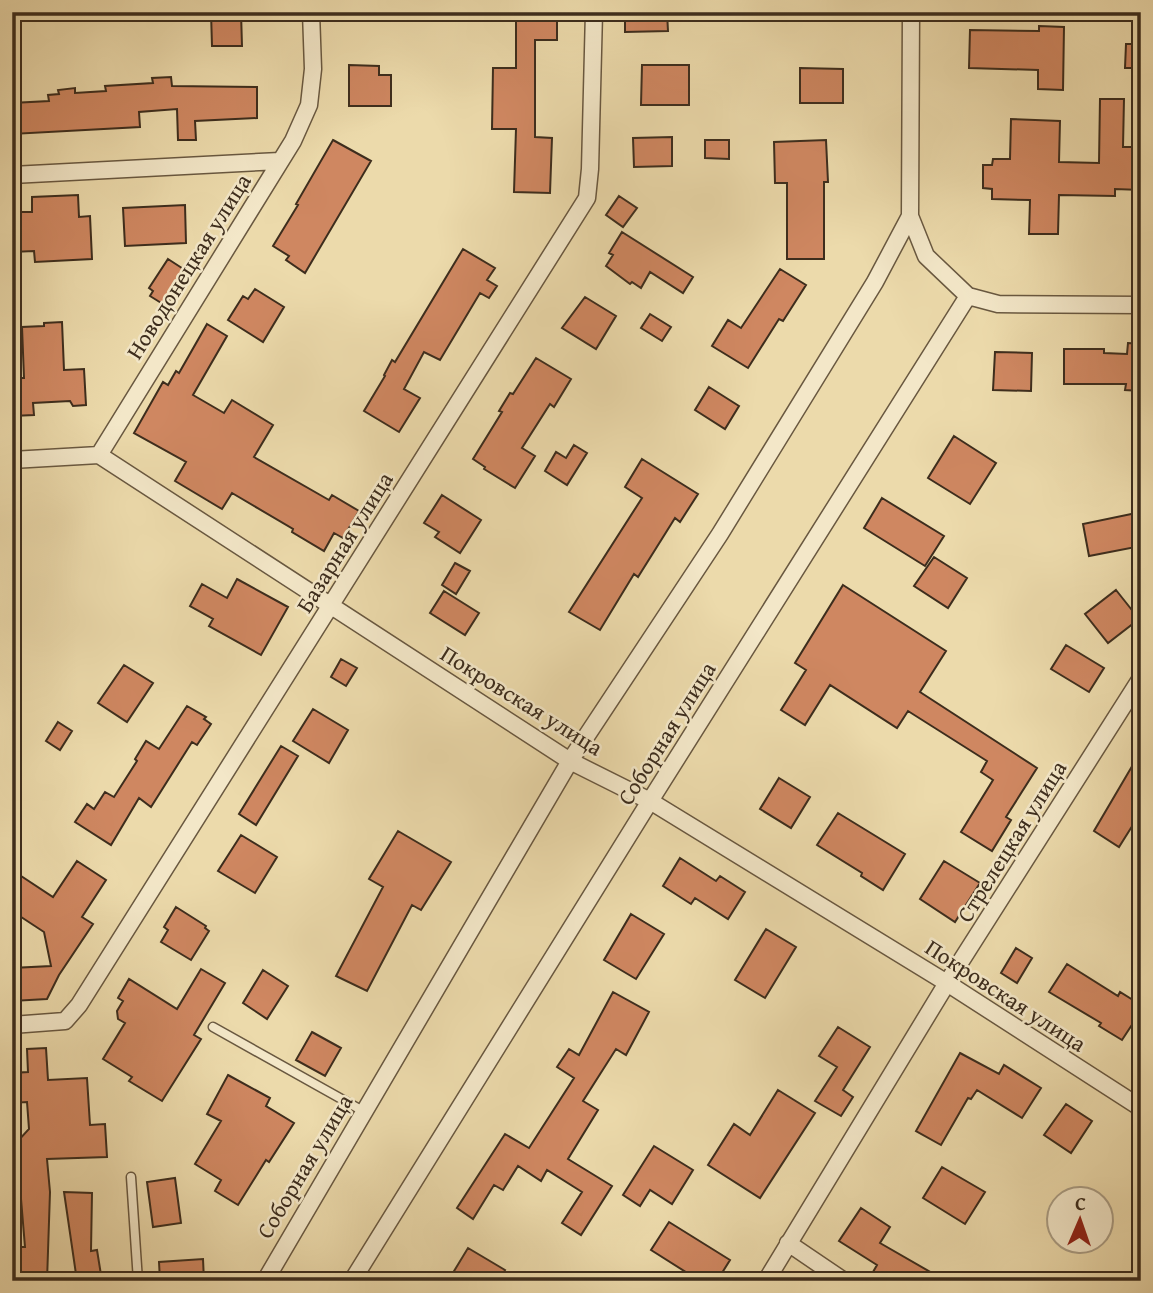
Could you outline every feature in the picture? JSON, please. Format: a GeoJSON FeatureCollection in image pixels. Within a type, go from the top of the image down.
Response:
{"type":"FeatureCollection","features":[{"type":"Feature","properties":{"kind":"street","name":"Новодонецкая улица"},"geometry":{"type":"LineString","coordinates":[[99,455],[293,141],[309,105],[313,69],[311,12]]}},
{"type":"Feature","properties":{"kind":"street","name":"Базарная улица"},"geometry":{"type":"LineString","coordinates":[[12,1025],[65,1021],[79,1005],[587,198],[591,155],[594,12]]}},
{"type":"Feature","properties":{"kind":"street","name":"Соборная улица"},"geometry":{"type":"LineString","coordinates":[[352,1281],[968,296],[926,256],[910,216],[911,12]]}},
{"type":"Feature","properties":{"kind":"street"},"geometry":{"type":"LineString","coordinates":[[12,175],[280,161]]}},
{"type":"Feature","properties":{"kind":"street","name":"Соборная улица"},"geometry":{"type":"LineString","coordinates":[[265,1281],[570,761],[727,522],[875,282],[910,216]]}},
{"type":"Feature","properties":{"kind":"street"},"geometry":{"type":"LineString","coordinates":[[968,296],[998,304],[1141,304]]}},
{"type":"Feature","properties":{"kind":"street"},"geometry":{"type":"LineString","coordinates":[[12,460],[99,455]]}},
{"type":"Feature","properties":{"kind":"street","name":"Покровская улица"},"geometry":{"type":"LineString","coordinates":[[99,455],[570,761],[650,802],[947,983],[1141,1108]]}},
{"type":"Feature","properties":{"kind":"street","name":"Стрелецкая улица"},"geometry":{"type":"LineString","coordinates":[[766,1281],[947,983],[1141,678]]}},
{"type":"Feature","properties":{"kind":"street"},"geometry":{"type":"LineString","coordinates":[[788,1243],[845,1281]]}},
{"type":"Feature","properties":{"kind":"lane"},"geometry":{"type":"LineString","coordinates":[[213,1027],[363,1111]]}},
{"type":"Feature","properties":{"kind":"lane"},"geometry":{"type":"LineString","coordinates":[[131,1177],[138,1281]]}},
{"type":"Feature","properties":{"kind":"building"},"geometry":{"type":"Polygon","coordinates":[[[211,12],[241,12],[242,46],[212,46],[211,12]]]}},
{"type":"Feature","properties":{"kind":"building"},"geometry":{"type":"Polygon","coordinates":[[[516,12],[557,12],[557,40],[535,40],[535,137],[552,138],[550,193],[514,192],[516,129],[492,129],[493,68],[516,68],[516,12]]]}},
{"type":"Feature","properties":{"kind":"building"},"geometry":{"type":"Polygon","coordinates":[[[625,12],[667,12],[668,31],[625,32],[625,12]]]}},
{"type":"Feature","properties":{"kind":"building"},"geometry":{"type":"Polygon","coordinates":[[[1039,26],[1064,27],[1063,90],[1038,89],[1038,70],[969,68],[970,30],[1039,31],[1039,26]]]}},
{"type":"Feature","properties":{"kind":"building"},"geometry":{"type":"Polygon","coordinates":[[[1126,44],[1141,44],[1141,68],[1125,68],[1126,44]]]}},
{"type":"Feature","properties":{"kind":"building"},"geometry":{"type":"Polygon","coordinates":[[[349,65],[379,66],[379,75],[391,75],[391,106],[349,106],[349,65]]]}},
{"type":"Feature","properties":{"kind":"building"},"geometry":{"type":"Polygon","coordinates":[[[642,65],[689,65],[689,105],[641,105],[642,65]]]}},
{"type":"Feature","properties":{"kind":"building"},"geometry":{"type":"Polygon","coordinates":[[[800,68],[843,69],[843,103],[800,103],[800,68]]]}},
{"type":"Feature","properties":{"kind":"building"},"geometry":{"type":"Polygon","coordinates":[[[171,77],[172,86],[257,87],[257,118],[195,121],[196,140],[178,140],[177,109],[139,112],[140,127],[12,134],[12,103],[49,101],[48,95],[59,94],[58,90],[75,88],[75,93],[106,91],[105,86],[153,83],[152,78],[171,77]]]}},
{"type":"Feature","properties":{"kind":"building"},"geometry":{"type":"Polygon","coordinates":[[[1100,99],[1124,99],[1123,147],[1141,147],[1141,190],[1115,189],[1115,196],[1059,195],[1058,234],[1029,234],[1030,200],[992,199],[992,189],[983,188],[983,165],[992,165],[993,159],[1010,159],[1011,119],[1060,121],[1059,162],[1099,163],[1100,99]]]}},
{"type":"Feature","properties":{"kind":"building"},"geometry":{"type":"Polygon","coordinates":[[[672,137],[672,166],[634,167],[633,138],[672,137]]]}},
{"type":"Feature","properties":{"kind":"building"},"geometry":{"type":"Polygon","coordinates":[[[333,140],[371,161],[305,273],[286,260],[289,256],[273,246],[333,140]]]}},
{"type":"Feature","properties":{"kind":"building"},"geometry":{"type":"Polygon","coordinates":[[[705,140],[729,140],[729,159],[705,158],[705,140]]]}},
{"type":"Feature","properties":{"kind":"building"},"geometry":{"type":"Polygon","coordinates":[[[826,140],[828,182],[824,182],[824,259],[787,259],[787,183],[775,183],[774,142],[826,140]]]}},
{"type":"Feature","properties":{"kind":"building"},"geometry":{"type":"Polygon","coordinates":[[[78,195],[79,217],[90,216],[92,259],[35,262],[34,251],[12,252],[12,212],[32,212],[32,197],[78,195]]]}},
{"type":"Feature","properties":{"kind":"building"},"geometry":{"type":"Polygon","coordinates":[[[619,196],[637,208],[623,227],[606,215],[619,196]]]}},
{"type":"Feature","properties":{"kind":"building"},"geometry":{"type":"Polygon","coordinates":[[[185,205],[186,243],[125,246],[123,208],[185,205]]]}},
{"type":"Feature","properties":{"kind":"building"},"geometry":{"type":"Polygon","coordinates":[[[622,232],[693,277],[683,293],[650,272],[641,288],[632,282],[630,284],[606,266],[613,255],[609,253],[622,232]]]}},
{"type":"Feature","properties":{"kind":"building"},"geometry":{"type":"Polygon","coordinates":[[[463,249],[495,268],[487,280],[497,286],[489,298],[480,293],[440,360],[424,352],[404,389],[420,398],[399,432],[364,411],[392,360],[395,362],[463,249]]]}},
{"type":"Feature","properties":{"kind":"building"},"geometry":{"type":"Polygon","coordinates":[[[168,259],[188,272],[166,306],[150,296],[153,291],[149,288],[168,259]]]}},
{"type":"Feature","properties":{"kind":"building"},"geometry":{"type":"Polygon","coordinates":[[[780,269],[806,285],[783,321],[779,319],[748,368],[712,346],[728,320],[741,328],[780,269]]]}},
{"type":"Feature","properties":{"kind":"building"},"geometry":{"type":"Polygon","coordinates":[[[255,289],[284,307],[263,342],[228,320],[243,296],[248,299],[255,289]]]}},
{"type":"Feature","properties":{"kind":"building"},"geometry":{"type":"Polygon","coordinates":[[[585,297],[616,316],[596,349],[562,328],[585,297]]]}},
{"type":"Feature","properties":{"kind":"building"},"geometry":{"type":"Polygon","coordinates":[[[650,314],[671,327],[662,341],[641,328],[650,314]]]}},
{"type":"Feature","properties":{"kind":"building"},"geometry":{"type":"Polygon","coordinates":[[[62,322],[64,370],[84,369],[86,405],[73,406],[70,401],[33,403],[34,415],[12,416],[12,378],[24,378],[22,327],[62,322]]]}},
{"type":"Feature","properties":{"kind":"building"},"geometry":{"type":"Polygon","coordinates":[[[207,324],[227,336],[193,395],[224,413],[232,400],[273,425],[254,457],[329,500],[332,495],[359,511],[343,538],[334,533],[324,551],[232,493],[222,509],[175,481],[186,462],[134,433],[163,382],[168,385],[176,371],[179,373],[207,324]]]}},
{"type":"Feature","properties":{"kind":"building"},"geometry":{"type":"Polygon","coordinates":[[[1128,343],[1141,344],[1141,391],[1125,390],[1126,384],[1064,384],[1064,349],[1104,349],[1104,353],[1127,354],[1128,343]]]}},
{"type":"Feature","properties":{"kind":"building"},"geometry":{"type":"Polygon","coordinates":[[[995,352],[1032,353],[1031,391],[993,390],[995,352]]]}},
{"type":"Feature","properties":{"kind":"building"},"geometry":{"type":"Polygon","coordinates":[[[536,358],[571,379],[554,407],[550,404],[522,448],[535,456],[515,488],[473,459],[502,412],[499,411],[510,393],[513,394],[536,358]]]}},
{"type":"Feature","properties":{"kind":"building"},"geometry":{"type":"Polygon","coordinates":[[[709,387],[739,406],[725,429],[695,410],[709,387]]]}},
{"type":"Feature","properties":{"kind":"building"},"geometry":{"type":"Polygon","coordinates":[[[954,436],[996,463],[970,504],[928,478],[954,436]]]}},
{"type":"Feature","properties":{"kind":"building"},"geometry":{"type":"Polygon","coordinates":[[[574,445],[587,453],[567,485],[545,471],[556,452],[566,458],[574,445]]]}},
{"type":"Feature","properties":{"kind":"building"},"geometry":{"type":"Polygon","coordinates":[[[642,459],[698,494],[680,522],[675,518],[638,577],[634,574],[600,630],[569,612],[642,498],[625,487],[642,459]]]}},
{"type":"Feature","properties":{"kind":"building"},"geometry":{"type":"Polygon","coordinates":[[[442,495],[481,520],[460,553],[435,537],[439,532],[424,523],[442,495]]]}},
{"type":"Feature","properties":{"kind":"building"},"geometry":{"type":"Polygon","coordinates":[[[882,498],[944,536],[925,566],[864,528],[882,498]]]}},
{"type":"Feature","properties":{"kind":"building"},"geometry":{"type":"Polygon","coordinates":[[[1141,512],[1141,546],[1089,556],[1083,524],[1141,512]]]}},
{"type":"Feature","properties":{"kind":"building"},"geometry":{"type":"Polygon","coordinates":[[[934,557],[967,578],[948,608],[914,586],[934,557]]]}},
{"type":"Feature","properties":{"kind":"building"},"geometry":{"type":"Polygon","coordinates":[[[455,563],[470,571],[456,594],[442,585],[455,563]]]}},
{"type":"Feature","properties":{"kind":"building"},"geometry":{"type":"Polygon","coordinates":[[[237,579],[288,607],[261,655],[209,626],[213,619],[190,606],[202,584],[227,598],[237,579]]]}},
{"type":"Feature","properties":{"kind":"building"},"geometry":{"type":"Polygon","coordinates":[[[843,585],[946,651],[920,692],[1037,768],[1006,817],[1011,820],[992,851],[961,832],[993,780],[981,772],[987,761],[908,711],[897,728],[830,685],[805,725],[781,710],[806,670],[795,663],[843,585]]]}},
{"type":"Feature","properties":{"kind":"building"},"geometry":{"type":"Polygon","coordinates":[[[1116,590],[1139,619],[1108,643],[1085,614],[1116,590]]]}},
{"type":"Feature","properties":{"kind":"building"},"geometry":{"type":"Polygon","coordinates":[[[444,591],[479,613],[465,635],[430,613],[444,591]]]}},
{"type":"Feature","properties":{"kind":"building"},"geometry":{"type":"Polygon","coordinates":[[[1066,645],[1104,668],[1089,692],[1051,669],[1066,645]]]}},
{"type":"Feature","properties":{"kind":"building"},"geometry":{"type":"Polygon","coordinates":[[[341,659],[357,668],[346,686],[331,677],[341,659]]]}},
{"type":"Feature","properties":{"kind":"building"},"geometry":{"type":"Polygon","coordinates":[[[124,665],[153,683],[127,722],[98,703],[124,665]]]}},
{"type":"Feature","properties":{"kind":"building"},"geometry":{"type":"Polygon","coordinates":[[[187,706],[206,717],[204,719],[211,724],[197,745],[192,742],[151,807],[139,798],[111,845],[75,822],[87,804],[94,809],[105,792],[114,797],[137,761],[135,759],[146,741],[159,749],[187,706]]]}},
{"type":"Feature","properties":{"kind":"building"},"geometry":{"type":"Polygon","coordinates":[[[313,709],[348,730],[329,763],[293,741],[313,709]]]}},
{"type":"Feature","properties":{"kind":"building"},"geometry":{"type":"Polygon","coordinates":[[[58,722],[72,731],[60,750],[46,741],[58,722]]]}},
{"type":"Feature","properties":{"kind":"building"},"geometry":{"type":"Polygon","coordinates":[[[281,746],[298,756],[256,825],[239,814],[281,746]]]}},
{"type":"Feature","properties":{"kind":"building"},"geometry":{"type":"Polygon","coordinates":[[[1141,751],[1141,812],[1119,847],[1094,831],[1141,751]]]}},
{"type":"Feature","properties":{"kind":"building"},"geometry":{"type":"Polygon","coordinates":[[[779,778],[810,797],[791,828],[760,809],[779,778]]]}},
{"type":"Feature","properties":{"kind":"building"},"geometry":{"type":"Polygon","coordinates":[[[838,813],[905,854],[883,890],[861,876],[862,873],[817,845],[838,813]]]}},
{"type":"Feature","properties":{"kind":"building"},"geometry":{"type":"Polygon","coordinates":[[[398,831],[451,862],[421,910],[412,905],[367,991],[336,976],[383,887],[369,879],[398,831]]]}},
{"type":"Feature","properties":{"kind":"building"},"geometry":{"type":"Polygon","coordinates":[[[241,835],[277,857],[255,893],[218,871],[241,835]]]}},
{"type":"Feature","properties":{"kind":"building"},"geometry":{"type":"Polygon","coordinates":[[[680,858],[716,881],[720,876],[745,892],[728,919],[695,898],[691,904],[663,886],[680,858]]]}},
{"type":"Feature","properties":{"kind":"building"},"geometry":{"type":"Polygon","coordinates":[[[77,861],[106,880],[82,917],[93,924],[59,975],[47,999],[12,1001],[12,968],[51,966],[44,932],[12,911],[12,870],[53,897],[77,861]]]}},
{"type":"Feature","properties":{"kind":"building"},"geometry":{"type":"Polygon","coordinates":[[[944,861],[980,883],[955,922],[920,899],[944,861]]]}},
{"type":"Feature","properties":{"kind":"building"},"geometry":{"type":"Polygon","coordinates":[[[176,907],[206,926],[209,931],[191,960],[161,942],[168,930],[164,927],[176,907]]]}},
{"type":"Feature","properties":{"kind":"building"},"geometry":{"type":"Polygon","coordinates":[[[631,914],[664,934],[636,979],[604,960],[631,914]]]}},
{"type":"Feature","properties":{"kind":"building"},"geometry":{"type":"Polygon","coordinates":[[[766,929],[796,947],[765,998],[735,980],[766,929]]]}},
{"type":"Feature","properties":{"kind":"building"},"geometry":{"type":"Polygon","coordinates":[[[1016,948],[1032,958],[1017,983],[1001,973],[1016,948]]]}},
{"type":"Feature","properties":{"kind":"building"},"geometry":{"type":"Polygon","coordinates":[[[1067,964],[1118,996],[1120,992],[1141,1005],[1141,1011],[1122,1040],[1099,1026],[1101,1023],[1049,992],[1067,964]]]}},
{"type":"Feature","properties":{"kind":"building"},"geometry":{"type":"Polygon","coordinates":[[[201,969],[225,983],[194,1035],[201,1039],[162,1101],[129,1081],[132,1077],[103,1059],[125,1023],[118,1019],[117,1011],[123,1001],[118,998],[129,979],[177,1009],[201,969]]]}},
{"type":"Feature","properties":{"kind":"building"},"geometry":{"type":"Polygon","coordinates":[[[263,970],[288,986],[267,1019],[243,1003],[263,970]]]}},
{"type":"Feature","properties":{"kind":"building"},"geometry":{"type":"Polygon","coordinates":[[[613,992],[649,1012],[626,1055],[616,1049],[583,1101],[598,1110],[568,1159],[612,1186],[581,1235],[562,1223],[582,1192],[547,1170],[541,1181],[518,1166],[503,1190],[494,1185],[473,1219],[457,1208],[505,1134],[529,1148],[574,1078],[557,1067],[569,1049],[579,1055],[613,992]]]}},
{"type":"Feature","properties":{"kind":"building"},"geometry":{"type":"Polygon","coordinates":[[[838,1027],[870,1047],[843,1090],[853,1097],[841,1116],[815,1101],[837,1067],[819,1056],[838,1027]]]}},
{"type":"Feature","properties":{"kind":"building"},"geometry":{"type":"Polygon","coordinates":[[[312,1032],[341,1048],[325,1076],[296,1060],[312,1032]]]}},
{"type":"Feature","properties":{"kind":"building"},"geometry":{"type":"Polygon","coordinates":[[[46,1048],[48,1080],[87,1078],[90,1125],[105,1124],[107,1157],[47,1159],[50,1192],[47,1281],[19,1281],[20,1247],[25,1247],[19,1175],[12,1176],[12,1142],[17,1142],[29,1129],[27,1102],[12,1103],[12,1073],[28,1072],[27,1049],[46,1048]]]}},
{"type":"Feature","properties":{"kind":"building"},"geometry":{"type":"Polygon","coordinates":[[[960,1053],[999,1074],[1004,1065],[1041,1088],[1022,1118],[977,1090],[971,1099],[968,1098],[941,1145],[916,1131],[960,1053]]]}},
{"type":"Feature","properties":{"kind":"building"},"geometry":{"type":"Polygon","coordinates":[[[228,1075],[270,1098],[266,1106],[294,1123],[269,1162],[266,1160],[238,1205],[215,1191],[221,1180],[195,1164],[221,1121],[207,1114],[228,1075]]]}},
{"type":"Feature","properties":{"kind":"building"},"geometry":{"type":"Polygon","coordinates":[[[778,1090],[815,1113],[760,1198],[708,1165],[734,1124],[750,1135],[778,1090]]]}},
{"type":"Feature","properties":{"kind":"building"},"geometry":{"type":"Polygon","coordinates":[[[1066,1104],[1092,1121],[1071,1153],[1044,1135],[1066,1104]]]}},
{"type":"Feature","properties":{"kind":"building"},"geometry":{"type":"Polygon","coordinates":[[[654,1146],[693,1170],[672,1204],[650,1190],[640,1206],[623,1195],[654,1146]]]}},
{"type":"Feature","properties":{"kind":"building"},"geometry":{"type":"Polygon","coordinates":[[[942,1167],[985,1192],[965,1224],[923,1198],[942,1167]]]}},
{"type":"Feature","properties":{"kind":"building"},"geometry":{"type":"Polygon","coordinates":[[[175,1178],[181,1223],[153,1227],[147,1182],[175,1178]]]}},
{"type":"Feature","properties":{"kind":"building"},"geometry":{"type":"Polygon","coordinates":[[[64,1192],[92,1193],[91,1251],[97,1250],[102,1281],[77,1281],[64,1192]]]}},
{"type":"Feature","properties":{"kind":"building"},"geometry":{"type":"Polygon","coordinates":[[[861,1208],[890,1227],[880,1243],[946,1281],[888,1281],[873,1272],[877,1265],[839,1241],[861,1208]]]}},
{"type":"Feature","properties":{"kind":"building"},"geometry":{"type":"Polygon","coordinates":[[[669,1222],[730,1260],[717,1281],[700,1281],[651,1250],[669,1222]]]}},
{"type":"Feature","properties":{"kind":"building"},"geometry":{"type":"Polygon","coordinates":[[[468,1248],[505,1270],[498,1281],[448,1281],[468,1248]]]}},
{"type":"Feature","properties":{"kind":"building"},"geometry":{"type":"Polygon","coordinates":[[[203,1259],[204,1281],[160,1281],[159,1262],[203,1259]]]}}]}
